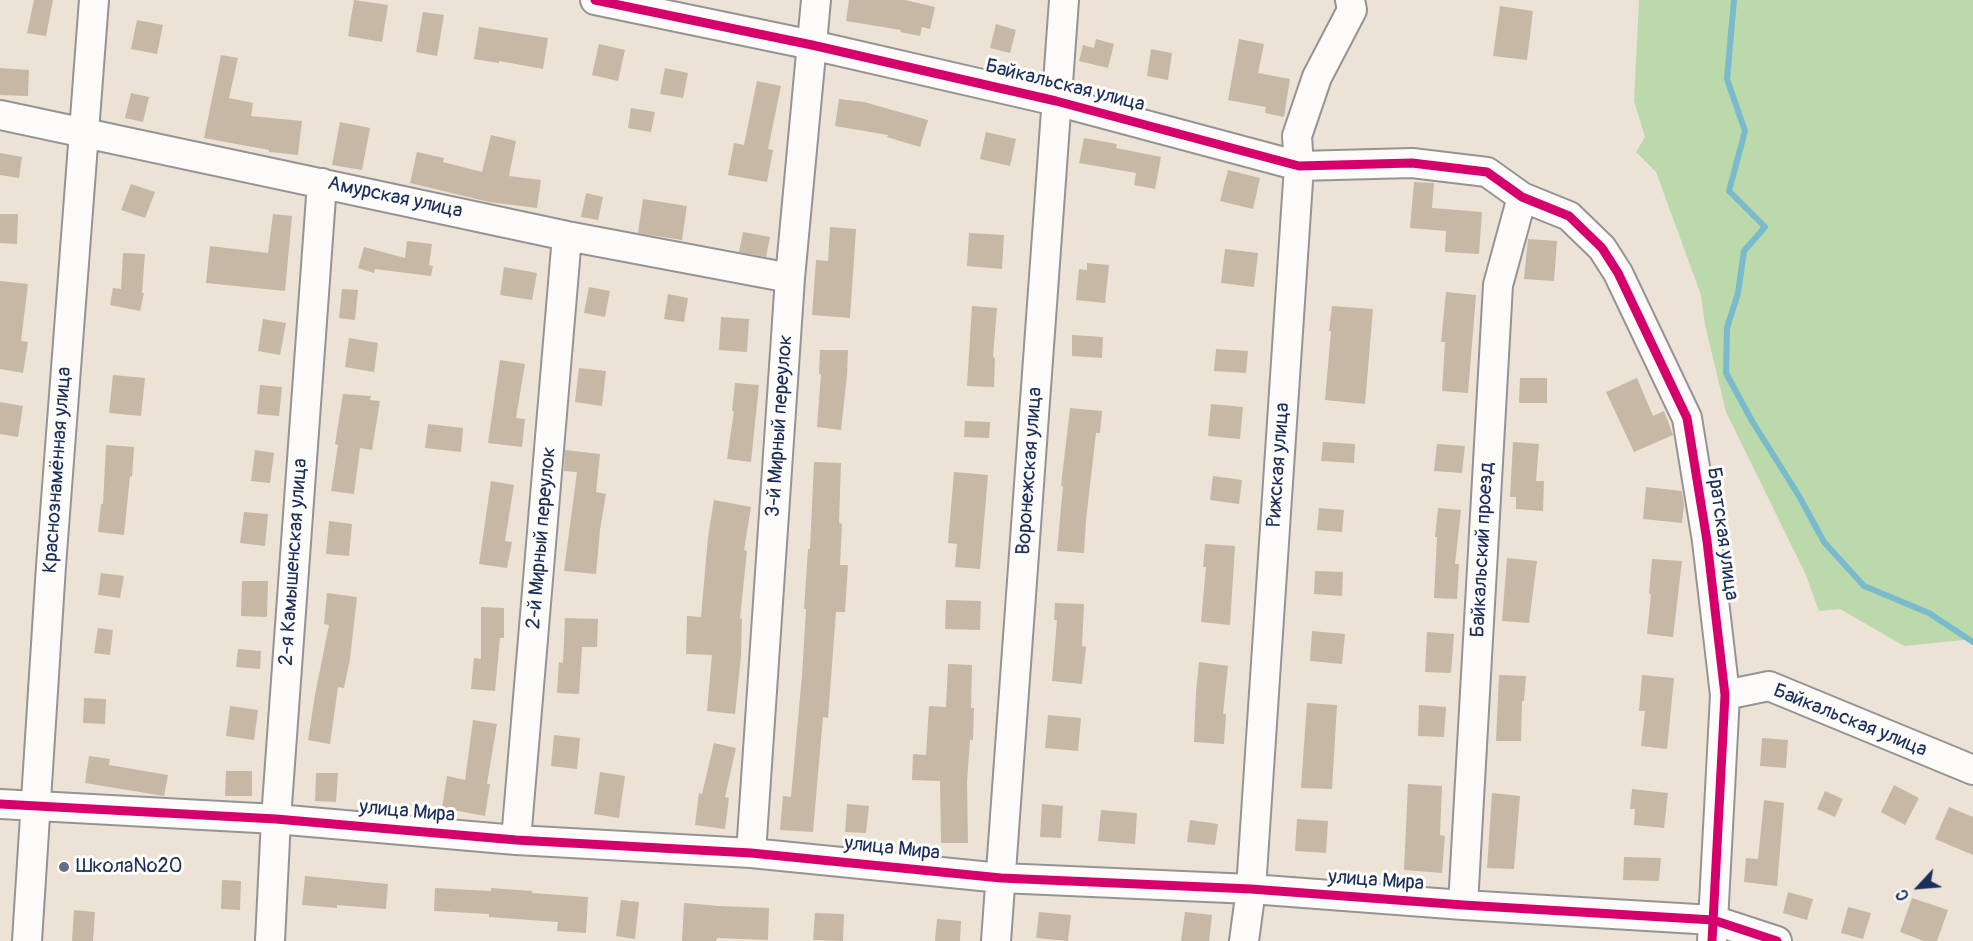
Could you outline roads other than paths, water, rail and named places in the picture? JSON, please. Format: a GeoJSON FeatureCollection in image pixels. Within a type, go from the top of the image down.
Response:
{"type":"FeatureCollection","features":[{"type":"Feature","properties":{"kind":"street","name":"Краснознамённая улица"},"geometry":{"type":"LineString","coordinates":[[27,941],[51,566],[82,132],[94,0]]}},
{"type":"Feature","properties":{"kind":"street","name":"Байкальская улица"},"geometry":{"type":"LineString","coordinates":[[595,0],[812,45],[1056,101],[1299,166],[1412,163],[1487,172],[1522,197]]}},
{"type":"Feature","properties":{"kind":"street","name":"3-й Мирный переулок"},"geometry":{"type":"LineString","coordinates":[[751,853],[790,278],[816,0]]}},
{"type":"Feature","properties":{"kind":"street","name":"Воронежская улица"},"geometry":{"type":"LineString","coordinates":[[996,941],[1064,0]]}},
{"type":"Feature","properties":{"kind":"street","name":"Рижская улица"},"geometry":{"type":"LineString","coordinates":[[1244,941],[1251,889],[1299,166],[1297,136],[1317,77],[1352,10],[1350,0]]}},
{"type":"Feature","properties":{"kind":"street","name":"Амурская улица"},"geometry":{"type":"LineString","coordinates":[[0,115],[567,236],[790,278]]}},
{"type":"Feature","properties":{"kind":"street","name":"2-я Камышенская улица"},"geometry":{"type":"LineString","coordinates":[[270,941],[276,819],[321,183]]}},
{"type":"Feature","properties":{"kind":"street","name":"Братская улица"},"geometry":{"type":"LineString","coordinates":[[1522,197],[1569,216],[1602,248],[1618,273],[1687,418],[1707,541],[1725,695],[1713,930]]}},
{"type":"Feature","properties":{"kind":"street","name":"Байкальский проезд"},"geometry":{"type":"LineString","coordinates":[[1463,905],[1498,285],[1522,197]]}},
{"type":"Feature","properties":{"kind":"street","name":"2-й Мирный переулок"},"geometry":{"type":"LineString","coordinates":[[516,840],[567,236]]}},
{"type":"Feature","properties":{"kind":"street","name":"Байкальская улица"},"geometry":{"type":"LineString","coordinates":[[1725,695],[1769,686],[1973,770]]}},
{"type":"Feature","properties":{"kind":"street","name":"улица Мира"},"geometry":{"type":"LineString","coordinates":[[0,804],[276,819],[516,840],[751,853],[1001,878],[1251,889],[1463,905],[1713,930],[1776,941]]}},
{"type":"Feature","properties":{"kind":"waterway"},"geometry":{"type":"LineString","coordinates":[[1734,0],[1727,79],[1745,131],[1729,191],[1765,227],[1744,251],[1738,293],[1727,328],[1726,373],[1824,542],[1864,586],[1929,613],[1973,642]]}},
{"type":"Feature","properties":{"kind":"place","name":"Школа№20"},"geometry":{"type":"Point","coordinates":[64,867]}}]}
